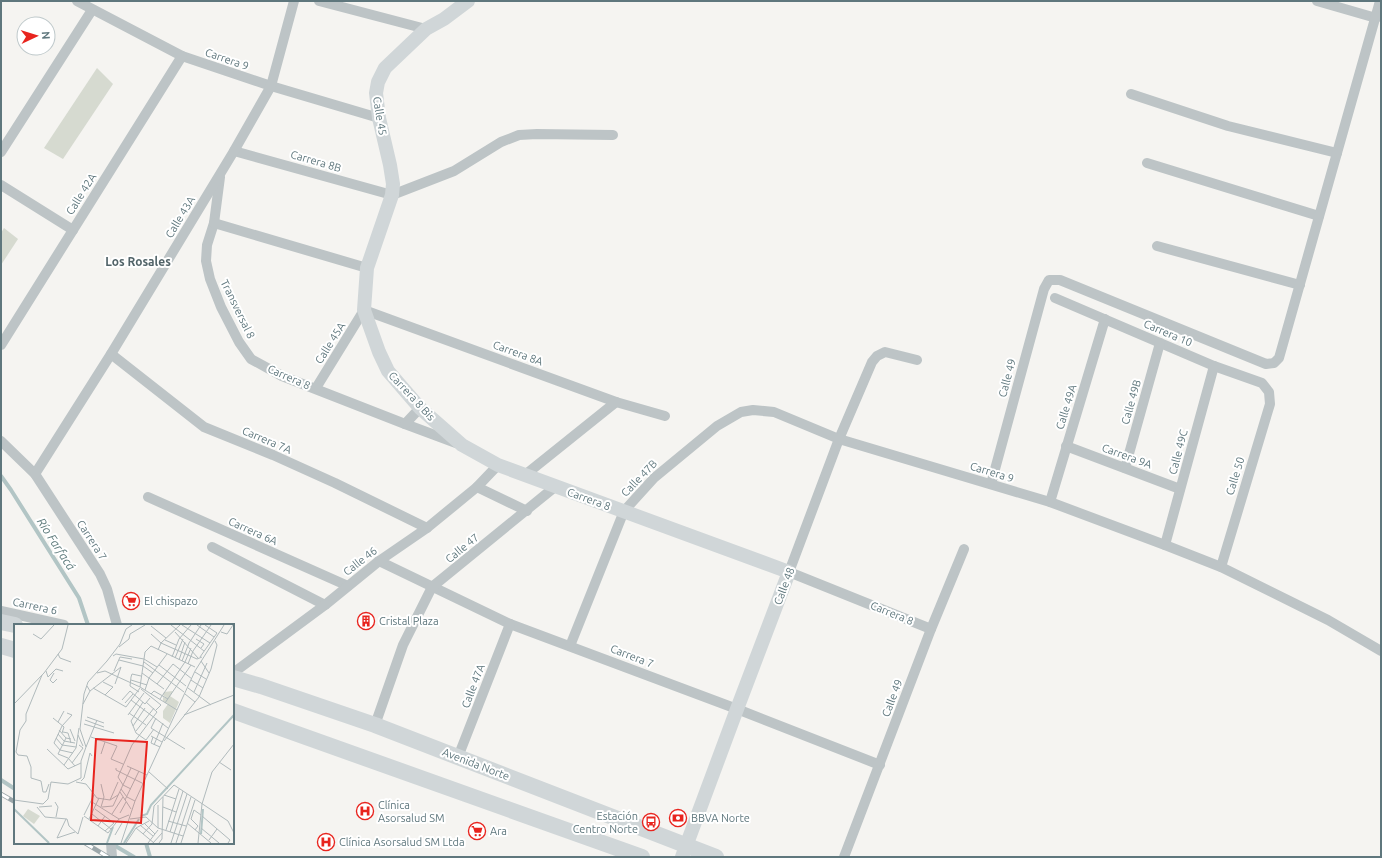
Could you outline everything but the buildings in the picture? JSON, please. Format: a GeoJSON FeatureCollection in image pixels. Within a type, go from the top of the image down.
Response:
{"type":"FeatureCollection","features":[{"type":"Feature","properties":{"kind":"main road"},"geometry":{"type":"LineString","coordinates":[[1,622],[14,625]]}},
{"type":"Feature","properties":{"kind":"main road"},"geometry":{"type":"LineString","coordinates":[[1,646],[14,650]]}},
{"type":"Feature","properties":{"kind":"main road","name":"Avenida Norte"},"geometry":{"type":"LineString","coordinates":[[234,678],[375,725],[458,757],[684,851],[716,857]]}},
{"type":"Feature","properties":{"kind":"main road"},"geometry":{"type":"LineString","coordinates":[[234,710],[642,857]]}},
{"type":"Feature","properties":{"kind":"street","name":"Carrera 9"},"geometry":{"type":"LineString","coordinates":[[77,1],[182,56],[271,86],[379,118]]}},
{"type":"Feature","properties":{"kind":"street","name":"Calle 43A"},"geometry":{"type":"LineString","coordinates":[[35,474],[111,354],[234,151],[271,86],[294,1]]}},
{"type":"Feature","properties":{"kind":"street"},"geometry":{"type":"LineString","coordinates":[[319,1],[426,29]]}},
{"type":"Feature","properties":{"kind":"street","name":"Calle 45"},"geometry":{"type":"LineString","coordinates":[[367,268],[392,195],[393,184],[379,118],[376,93],[378,82],[385,68],[426,29],[444,19],[468,1]]}},
{"type":"Feature","properties":{"kind":"street"},"geometry":{"type":"LineString","coordinates":[[1317,1],[1376,18]]}},
{"type":"Feature","properties":{"kind":"street"},"geometry":{"type":"LineString","coordinates":[[1157,246],[1300,284],[1380,1]]}},
{"type":"Feature","properties":{"kind":"street"},"geometry":{"type":"LineString","coordinates":[[1,152],[92,10]]}},
{"type":"Feature","properties":{"kind":"street","name":"Calle 42A"},"geometry":{"type":"LineString","coordinates":[[1,346],[182,56]]}},
{"type":"Feature","properties":{"kind":"street"},"geometry":{"type":"LineString","coordinates":[[1131,94],[1228,126],[1337,154]]}},
{"type":"Feature","properties":{"kind":"street"},"geometry":{"type":"LineString","coordinates":[[392,195],[454,171],[501,142],[519,135],[613,135]]}},
{"type":"Feature","properties":{"kind":"street","name":"Carrera 8B"},"geometry":{"type":"LineString","coordinates":[[234,151],[392,195]]}},
{"type":"Feature","properties":{"kind":"street"},"geometry":{"type":"LineString","coordinates":[[1147,163],[1319,216]]}},
{"type":"Feature","properties":{"kind":"street","name":"Transversal 8"},"geometry":{"type":"LineString","coordinates":[[220,173],[214,223],[207,246],[206,261],[210,279],[221,307],[239,342],[251,359]]}},
{"type":"Feature","properties":{"kind":"street"},"geometry":{"type":"LineString","coordinates":[[1,185],[73,230]]}},
{"type":"Feature","properties":{"kind":"street"},"geometry":{"type":"LineString","coordinates":[[214,223],[367,268]]}},
{"type":"Feature","properties":{"kind":"street","name":"Carrera 8 Bis"},"geometry":{"type":"LineString","coordinates":[[367,268],[364,310],[379,352],[388,371],[420,408],[462,445]]}},
{"type":"Feature","properties":{"kind":"street","name":"Calle 49"},"geometry":{"type":"LineString","coordinates":[[991,484],[1044,289],[1050,280],[1060,280],[1266,364],[1274,363],[1279,358],[1300,284]]}},
{"type":"Feature","properties":{"kind":"street","name":"Carrera 10"},"geometry":{"type":"LineString","coordinates":[[1055,298],[1214,366],[1262,383],[1269,392]]}},
{"type":"Feature","properties":{"kind":"street","name":"Calle 45A"},"geometry":{"type":"LineString","coordinates":[[316,388],[364,310]]}},
{"type":"Feature","properties":{"kind":"street","name":"Carrera 8A"},"geometry":{"type":"LineString","coordinates":[[364,310],[616,402],[664,416]]}},
{"type":"Feature","properties":{"kind":"street","name":"Calle 49A"},"geometry":{"type":"LineString","coordinates":[[1050,502],[1105,319]]}},
{"type":"Feature","properties":{"kind":"street","name":"Calle 49B"},"geometry":{"type":"LineString","coordinates":[[1124,468],[1160,343]]}},
{"type":"Feature","properties":{"kind":"street","name":"Calle 48"},"geometry":{"type":"LineString","coordinates":[[684,851],[736,709],[790,572],[839,439],[872,362],[877,356],[885,352],[917,360]]}},
{"type":"Feature","properties":{"kind":"street","name":"Carrera 7A"},"geometry":{"type":"LineString","coordinates":[[111,354],[204,427],[274,455],[427,528]]}},
{"type":"Feature","properties":{"kind":"street","name":"Carrera 8"},"geometry":{"type":"LineString","coordinates":[[251,359],[282,376],[462,445],[498,465],[790,572],[931,629]]}},
{"type":"Feature","properties":{"kind":"street","name":"Calle 49C"},"geometry":{"type":"LineString","coordinates":[[1164,545],[1214,366]]}},
{"type":"Feature","properties":{"kind":"street","name":"Calle 50"},"geometry":{"type":"LineString","coordinates":[[1221,567],[1270,404],[1269,392]]}},
{"type":"Feature","properties":{"kind":"street"},"geometry":{"type":"LineString","coordinates":[[525,475],[616,402]]}},
{"type":"Feature","properties":{"kind":"street"},"geometry":{"type":"LineString","coordinates":[[405,424],[420,408]]}},
{"type":"Feature","properties":{"kind":"street","name":"Carrera 9"},"geometry":{"type":"LineString","coordinates":[[753,410],[774,412],[839,439],[1050,502],[1164,545],[1221,567],[1328,620],[1381,651]]}},
{"type":"Feature","properties":{"kind":"street","name":"Calle 47B"},"geometry":{"type":"LineString","coordinates":[[570,646],[624,511],[654,478],[717,426],[741,412],[753,410]]}},
{"type":"Feature","properties":{"kind":"street"},"geometry":{"type":"LineString","coordinates":[[1,441],[35,474]]}},
{"type":"Feature","properties":{"kind":"street","name":"Carrera 9A"},"geometry":{"type":"LineString","coordinates":[[1066,446],[1180,489]]}},
{"type":"Feature","properties":{"kind":"street","name":"Calle 46"},"geometry":{"type":"LineString","coordinates":[[234,672],[325,605],[379,561],[427,528],[477,487],[498,465]]}},
{"type":"Feature","properties":{"kind":"street","name":"Carrera 7"},"geometry":{"type":"LineString","coordinates":[[35,474],[100,574],[117,624]]}},
{"type":"Feature","properties":{"kind":"street","name":"Calle 47"},"geometry":{"type":"LineString","coordinates":[[375,725],[403,645],[432,587],[556,486]]}},
{"type":"Feature","properties":{"kind":"street"},"geometry":{"type":"LineString","coordinates":[[477,487],[527,511]]}},
{"type":"Feature","properties":{"kind":"street","name":"Carrera 6A"},"geometry":{"type":"LineString","coordinates":[[148,497],[348,586]]}},
{"type":"Feature","properties":{"kind":"street"},"geometry":{"type":"LineString","coordinates":[[212,547],[325,605]]}},
{"type":"Feature","properties":{"kind":"street","name":"Calle 49"},"geometry":{"type":"LineString","coordinates":[[844,857],[931,629],[964,549]]}},
{"type":"Feature","properties":{"kind":"street","name":"Carrera 7"},"geometry":{"type":"LineString","coordinates":[[379,561],[510,624],[736,709],[880,766]]}},
{"type":"Feature","properties":{"kind":"street","name":"Carrera 6"},"geometry":{"type":"LineString","coordinates":[[1,611],[60,624]]}},
{"type":"Feature","properties":{"kind":"street","name":"Calle 47A"},"geometry":{"type":"LineString","coordinates":[[458,757],[510,624]]}},
{"type":"Feature","properties":{"kind":"street"},"geometry":{"type":"LineString","coordinates":[[111,844],[112,857]]}},
{"type":"Feature","properties":{"kind":"shaded area"},"geometry":{"type":"Polygon","coordinates":[[[97,68],[113,84],[63,159],[44,148],[97,68]]]}},
{"type":"Feature","properties":{"kind":"shaded area"},"geometry":{"type":"Polygon","coordinates":[[[4,228],[18,239],[1,265],[1,233],[4,228]]]}},
{"type":"Feature","properties":{"kind":"waterway","name":"Río Farfacá"},"geometry":{"type":"LineString","coordinates":[[1,476],[79,598],[88,624]]}},
{"type":"Feature","properties":{"kind":"waterway"},"geometry":{"type":"LineString","coordinates":[[1,780],[14,788]]}},
{"type":"Feature","properties":{"kind":"waterway"},"geometry":{"type":"LineString","coordinates":[[112,844],[134,857]]}},
{"type":"Feature","properties":{"kind":"waterway","name":"Río Farfacá"},"geometry":{"type":"LineString","coordinates":[[146,844],[150,857]]}},
{"type":"Feature","properties":{"kind":"railway"},"geometry":{"type":"LineString","coordinates":[[1,794],[14,801]]}},
{"type":"Feature","properties":{"kind":"railway"},"geometry":{"type":"LineString","coordinates":[[87,844],[108,857]]}},
{"type":"Feature","properties":{"kind":"place","name":"El chispazo"},"geometry":{"type":"Point","coordinates":[131,601]}},
{"type":"Feature","properties":{"kind":"place","name":"Cristal Plaza"},"geometry":{"type":"Point","coordinates":[366,621]}},
{"type":"Feature","properties":{"kind":"place","name":"Clínica Asorsalud SM"},"geometry":{"type":"Point","coordinates":[365,811]}},
{"type":"Feature","properties":{"kind":"place","name":"BBVA Norte"},"geometry":{"type":"Point","coordinates":[678,818]}},
{"type":"Feature","properties":{"kind":"place","name":"Estación Centro Norte"},"geometry":{"type":"Point","coordinates":[651,822]}},
{"type":"Feature","properties":{"kind":"place","name":"Ara"},"geometry":{"type":"Point","coordinates":[477,831]}},
{"type":"Feature","properties":{"kind":"place","name":"Clínica Asorsalud SM Ltda"},"geometry":{"type":"Point","coordinates":[326,842]}},
{"type":"Feature","properties":{"kind":"district","name":"Los Rosales"},"geometry":{"type":"Point","coordinates":[138,262]}}]}
